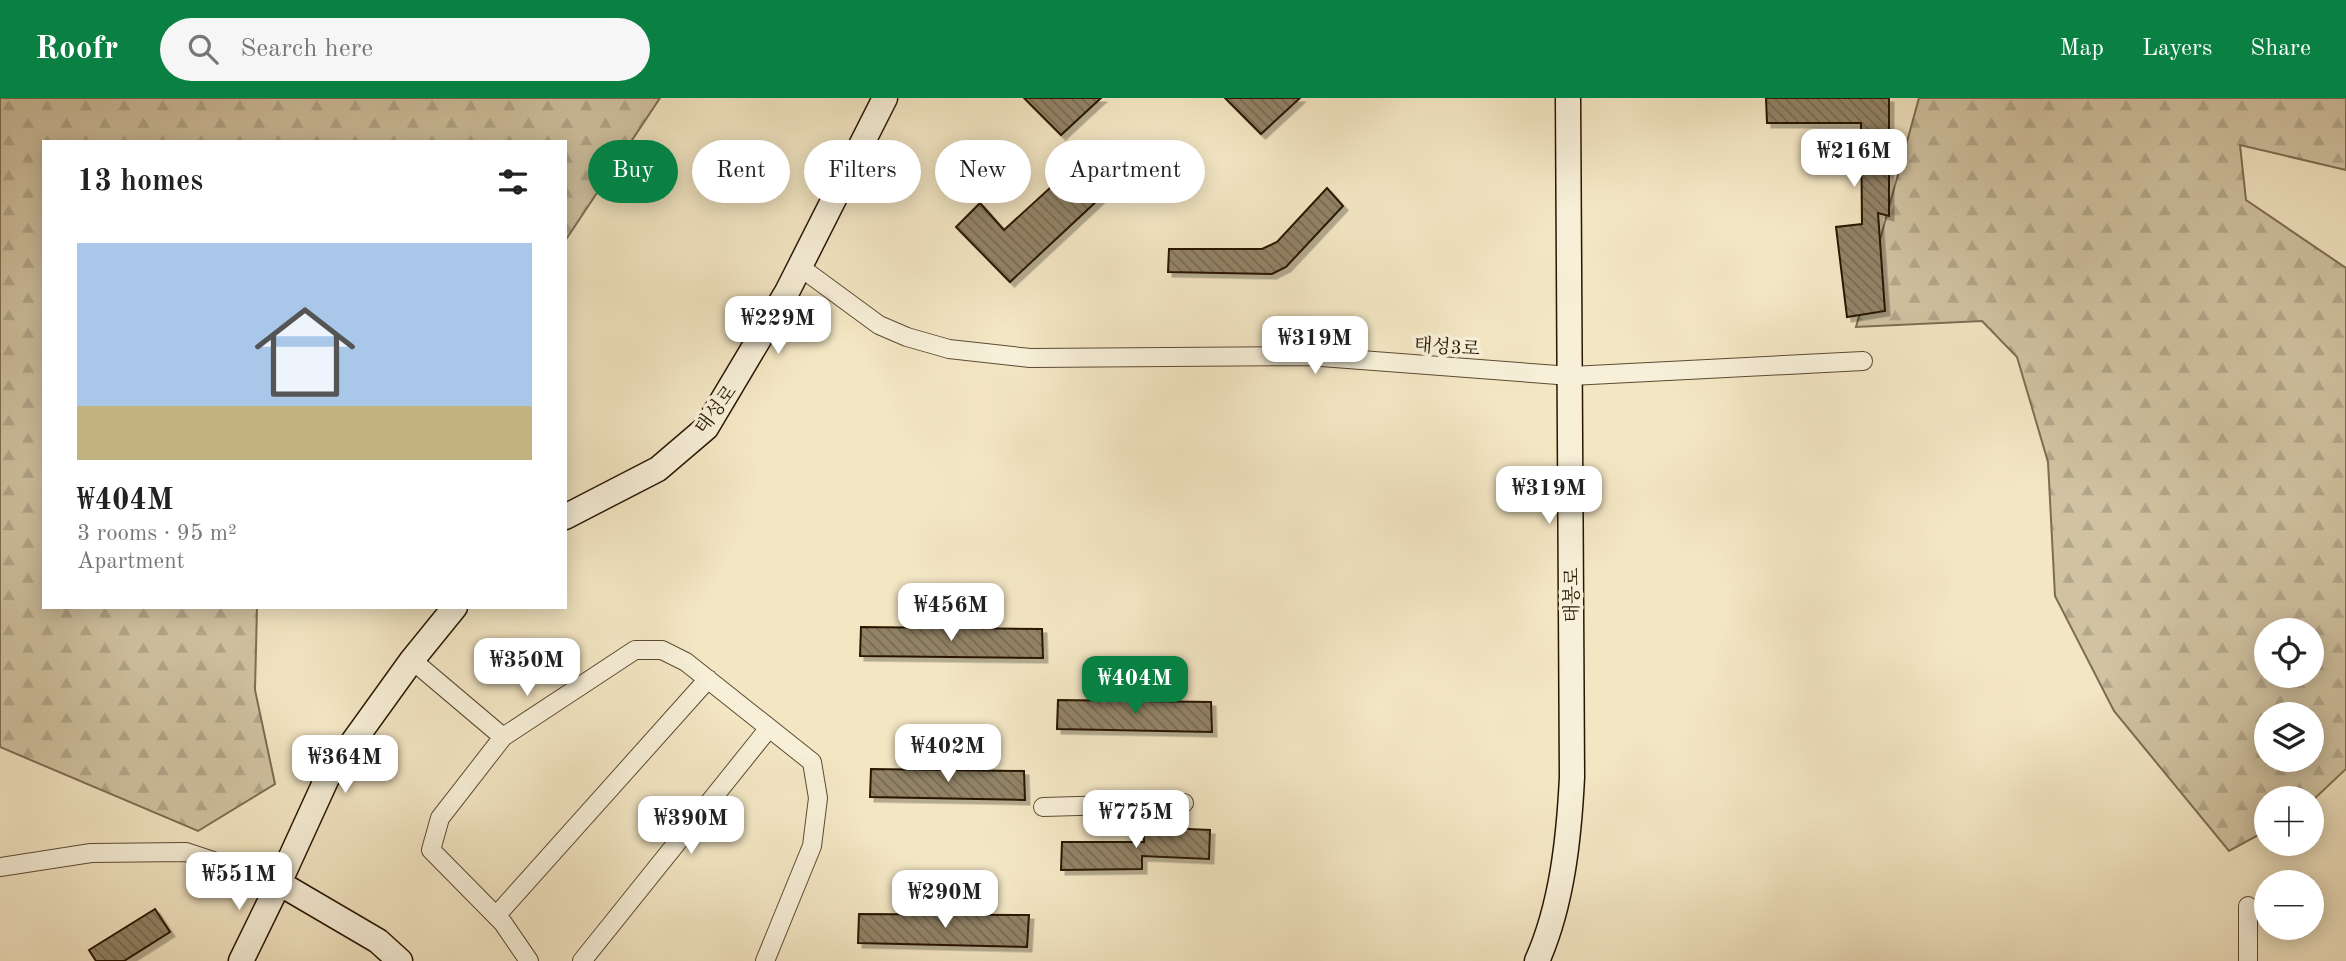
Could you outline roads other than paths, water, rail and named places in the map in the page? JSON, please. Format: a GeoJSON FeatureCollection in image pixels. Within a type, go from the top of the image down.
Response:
{"type":"FeatureCollection","features":[{"type":"Feature","properties":{"kind":"street","name":"태성로"},"geometry":{"type":"LineString","coordinates":[[567,516],[657,468],[706,428],[759,343],[885,98]]}},
{"type":"Feature","properties":{"kind":"street","name":"태봉로"},"geometry":{"type":"LineString","coordinates":[[1537,961],[1553,915],[1570,824],[1571,376],[1568,98]]}},
{"type":"Feature","properties":{"kind":"street","name":"태성3로"},"geometry":{"type":"LineString","coordinates":[[800,267],[879,326],[949,349],[1030,358],[1308,356],[1571,376],[1863,361]]}},
{"type":"Feature","properties":{"kind":"street"},"geometry":{"type":"LineString","coordinates":[[241,961],[327,778],[412,660],[453,609]]}},
{"type":"Feature","properties":{"kind":"street"},"geometry":{"type":"LineString","coordinates":[[529,961],[496,916],[431,850],[440,818],[503,737],[635,650],[662,650],[686,662],[812,762],[817,798],[811,846],[765,961]]}},
{"type":"Feature","properties":{"kind":"street"},"geometry":{"type":"LineString","coordinates":[[412,660],[503,737]]}},
{"type":"Feature","properties":{"kind":"street"},"geometry":{"type":"LineString","coordinates":[[496,916],[708,679]]}},
{"type":"Feature","properties":{"kind":"street"},"geometry":{"type":"LineString","coordinates":[[582,961],[769,728]]}},
{"type":"Feature","properties":{"kind":"street"},"geometry":{"type":"LineString","coordinates":[[1043,807],[1184,803]]}},
{"type":"Feature","properties":{"kind":"street"},"geometry":{"type":"LineString","coordinates":[[0,867],[90,853],[186,852],[279,883],[378,941],[400,961]]}},
{"type":"Feature","properties":{"kind":"street"},"geometry":{"type":"LineString","coordinates":[[2248,906],[2248,961]]}}]}
